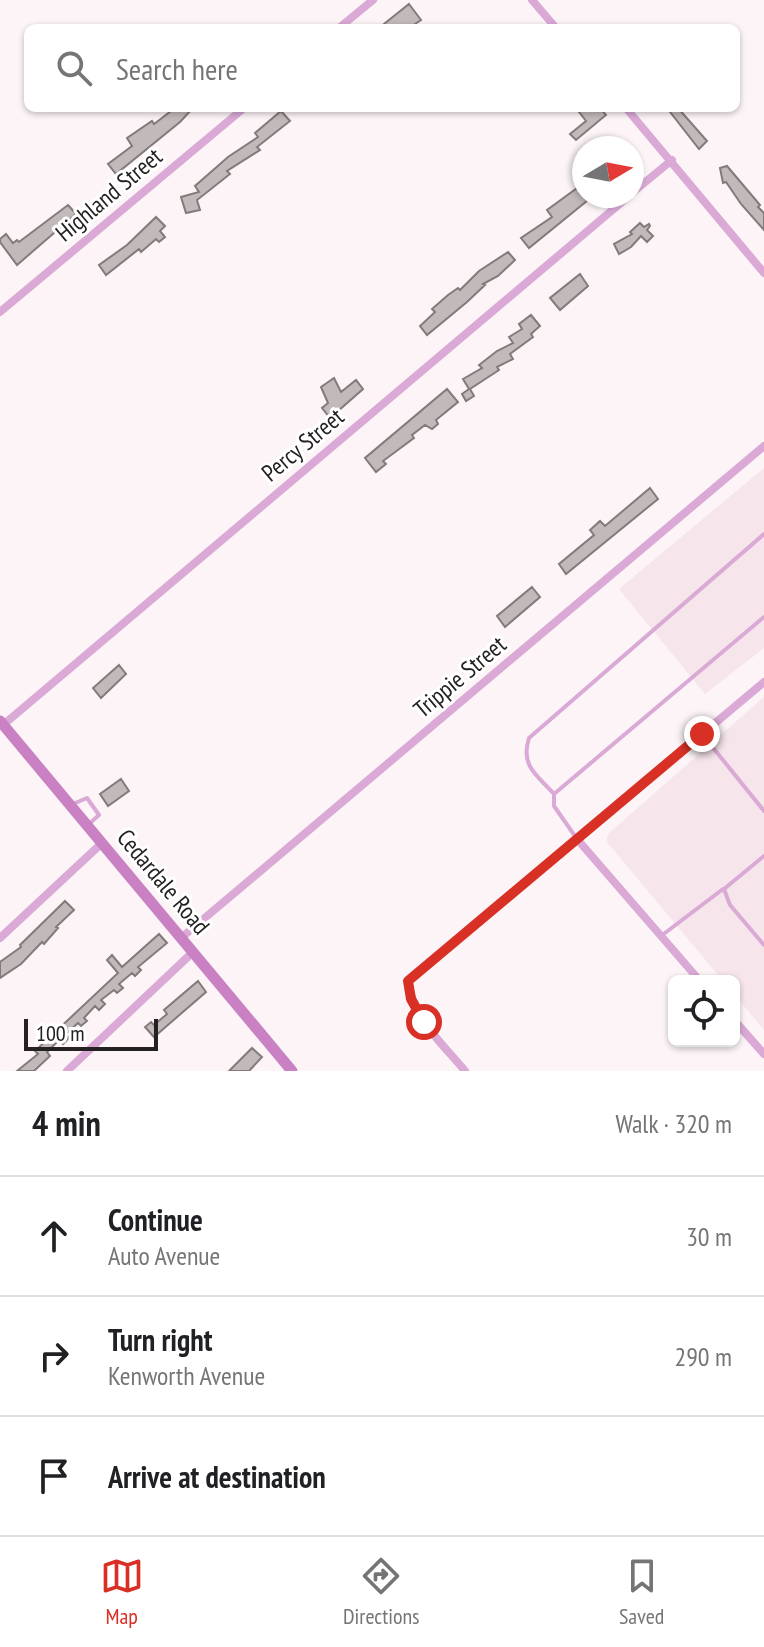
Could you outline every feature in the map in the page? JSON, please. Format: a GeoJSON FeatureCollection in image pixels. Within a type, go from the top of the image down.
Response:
{"type":"FeatureCollection","features":[{"type":"Feature","properties":{"kind":"street"},"geometry":{"type":"LineString","coordinates":[[344,24],[373,0]]}},
{"type":"Feature","properties":{"kind":"street"},"geometry":{"type":"LineString","coordinates":[[532,0],[553,24]]}},
{"type":"Feature","properties":{"kind":"street","name":"Highland Street"},"geometry":{"type":"LineString","coordinates":[[0,312],[239,112]]}},
{"type":"Feature","properties":{"kind":"street"},"geometry":{"type":"LineString","coordinates":[[630,112],[764,273]]}},
{"type":"Feature","properties":{"kind":"street","name":"Percy Street"},"geometry":{"type":"LineString","coordinates":[[644,183],[672,160]]}},
{"type":"Feature","properties":{"kind":"street","name":"Percy Street"},"geometry":{"type":"LineString","coordinates":[[2,723],[615,208]]}},
{"type":"Feature","properties":{"kind":"street","name":"Trippie Street"},"geometry":{"type":"LineString","coordinates":[[181,938],[764,446]]}},
{"type":"Feature","properties":{"kind":"street"},"geometry":{"type":"LineString","coordinates":[[465,1071],[417,1014],[408,981],[764,682]]}},
{"type":"Feature","properties":{"kind":"street","name":"Cedardale Road"},"geometry":{"type":"LineString","coordinates":[[2,723],[287,1069]]}},
{"type":"Feature","properties":{"kind":"street"},"geometry":{"type":"LineString","coordinates":[[577,839],[695,975]]}},
{"type":"Feature","properties":{"kind":"street"},"geometry":{"type":"LineString","coordinates":[[0,938],[102,843]]}},
{"type":"Feature","properties":{"kind":"street"},"geometry":{"type":"LineString","coordinates":[[67,1071],[193,952]]}},
{"type":"Feature","properties":{"kind":"street"},"geometry":{"type":"LineString","coordinates":[[740,1027],[764,1054]]}},
{"type":"Feature","properties":{"kind":"lane"},"geometry":{"type":"LineString","coordinates":[[577,839],[554,806],[554,794],[528,765],[524,752],[529,738],[764,534]]}},
{"type":"Feature","properties":{"kind":"lane"},"geometry":{"type":"LineString","coordinates":[[554,794],[764,617]]}},
{"type":"Feature","properties":{"kind":"lane"},"geometry":{"type":"LineString","coordinates":[[702,734],[764,811]]}},
{"type":"Feature","properties":{"kind":"lane"},"geometry":{"type":"LineString","coordinates":[[71,806],[87,798],[99,815],[87,825]]}},
{"type":"Feature","properties":{"kind":"lane"},"geometry":{"type":"LineString","coordinates":[[661,936],[764,856]]}},
{"type":"Feature","properties":{"kind":"lane"},"geometry":{"type":"LineString","coordinates":[[724,889],[730,905],[764,945]]}},
{"type":"Feature","properties":{"kind":"shaded area"},"geometry":{"type":"Polygon","coordinates":[[[764,468],[764,648],[705,694],[619,589],[764,468]]]}},
{"type":"Feature","properties":{"kind":"shaded area"},"geometry":{"type":"Polygon","coordinates":[[[764,697],[764,1030],[740,1001],[740,975],[718,975],[607,842],[608,834],[764,697]]]}},
{"type":"Feature","properties":{"kind":"building"},"geometry":{"type":"Polygon","coordinates":[[[409,4],[421,20],[415,24],[384,24],[409,4]]]}},
{"type":"Feature","properties":{"kind":"building"},"geometry":{"type":"Polygon","coordinates":[[[170,112],[189,112],[116,174],[108,164],[132,146],[127,138],[152,121],[154,124],[170,112]]]}},
{"type":"Feature","properties":{"kind":"building"},"geometry":{"type":"Polygon","coordinates":[[[280,112],[290,121],[257,147],[260,150],[227,171],[230,174],[197,200],[200,210],[186,213],[181,197],[199,192],[195,186],[228,157],[258,137],[255,133],[280,112]]]}},
{"type":"Feature","properties":{"kind":"building"},"geometry":{"type":"Polygon","coordinates":[[[579,112],[603,112],[606,115],[581,136],[570,134],[586,121],[579,112]]]}},
{"type":"Feature","properties":{"kind":"building"},"geometry":{"type":"Polygon","coordinates":[[[670,112],[682,112],[707,141],[699,149],[670,112]]]}},
{"type":"Feature","properties":{"kind":"building"},"geometry":{"type":"Polygon","coordinates":[[[727,166],[760,205],[758,207],[764,213],[764,230],[726,182],[723,183],[720,168],[727,166]]]}},
{"type":"Feature","properties":{"kind":"building"},"geometry":{"type":"Polygon","coordinates":[[[572,192],[572,208],[578,208],[529,248],[521,238],[552,217],[547,210],[572,192]]]}},
{"type":"Feature","properties":{"kind":"building"},"geometry":{"type":"Polygon","coordinates":[[[68,205],[76,214],[17,265],[0,239],[6,234],[13,243],[19,242],[68,205]]]}},
{"type":"Feature","properties":{"kind":"building"},"geometry":{"type":"Polygon","coordinates":[[[156,217],[165,226],[160,231],[165,237],[159,242],[156,239],[141,252],[139,249],[106,275],[99,265],[127,245],[156,217]]]}},
{"type":"Feature","properties":{"kind":"building"},"geometry":{"type":"Polygon","coordinates":[[[640,223],[644,227],[649,224],[647,230],[653,236],[647,242],[641,236],[619,254],[614,244],[632,234],[630,232],[640,223]]]}},
{"type":"Feature","properties":{"kind":"building"},"geometry":{"type":"Polygon","coordinates":[[[508,252],[515,260],[498,276],[483,284],[467,302],[427,335],[420,326],[435,312],[432,309],[508,252]]]}},
{"type":"Feature","properties":{"kind":"building"},"geometry":{"type":"Polygon","coordinates":[[[580,274],[588,286],[560,310],[550,298],[580,274]]]}},
{"type":"Feature","properties":{"kind":"building"},"geometry":{"type":"Polygon","coordinates":[[[531,315],[540,326],[531,334],[533,337],[510,354],[513,359],[497,367],[499,370],[470,389],[474,396],[466,401],[462,394],[469,389],[463,379],[482,368],[479,365],[497,351],[513,343],[509,337],[522,329],[519,324],[531,315]]]}},
{"type":"Feature","properties":{"kind":"building"},"geometry":{"type":"Polygon","coordinates":[[[334,378],[341,392],[356,380],[363,389],[330,418],[322,408],[328,403],[321,387],[334,378]]]}},
{"type":"Feature","properties":{"kind":"building"},"geometry":{"type":"Polygon","coordinates":[[[447,389],[458,402],[436,420],[438,424],[432,429],[425,425],[412,435],[414,438],[383,461],[386,464],[376,472],[365,458],[447,389]]]}},
{"type":"Feature","properties":{"kind":"building"},"geometry":{"type":"Polygon","coordinates":[[[650,488],[658,499],[566,574],[559,564],[594,535],[590,530],[600,521],[605,526],[650,488]]]}},
{"type":"Feature","properties":{"kind":"building"},"geometry":{"type":"Polygon","coordinates":[[[532,587],[540,597],[505,627],[497,616],[532,587]]]}},
{"type":"Feature","properties":{"kind":"building"},"geometry":{"type":"Polygon","coordinates":[[[119,665],[126,674],[101,698],[93,688],[119,665]]]}},
{"type":"Feature","properties":{"kind":"building"},"geometry":{"type":"Polygon","coordinates":[[[121,779],[129,791],[108,806],[100,794],[121,779]]]}},
{"type":"Feature","properties":{"kind":"building"},"geometry":{"type":"Polygon","coordinates":[[[65,901],[74,910],[44,944],[42,942],[21,964],[0,978],[0,962],[21,947],[65,901]]]}},
{"type":"Feature","properties":{"kind":"building"},"geometry":{"type":"Polygon","coordinates":[[[159,934],[167,943],[138,967],[141,970],[135,976],[132,973],[119,984],[123,988],[117,993],[114,990],[101,1000],[105,1004],[99,1010],[95,1006],[84,1018],[87,1021],[81,1026],[78,1023],[66,1034],[69,1038],[63,1044],[59,1040],[47,1052],[50,1056],[34,1071],[17,1071],[38,1054],[35,1051],[118,973],[107,960],[112,955],[122,967],[159,934]]]}},
{"type":"Feature","properties":{"kind":"building"},"geometry":{"type":"Polygon","coordinates":[[[198,981],[206,992],[154,1037],[145,1027],[151,1022],[154,1025],[167,1014],[164,1010],[198,981]]]}},
{"type":"Feature","properties":{"kind":"building"},"geometry":{"type":"Polygon","coordinates":[[[252,1048],[262,1057],[249,1071],[229,1071],[252,1048]]]}},
{"type":"Feature","properties":{"kind":"route"},"geometry":{"type":"LineString","coordinates":[[424,1022],[411,999],[408,981],[702,734]]}}]}
